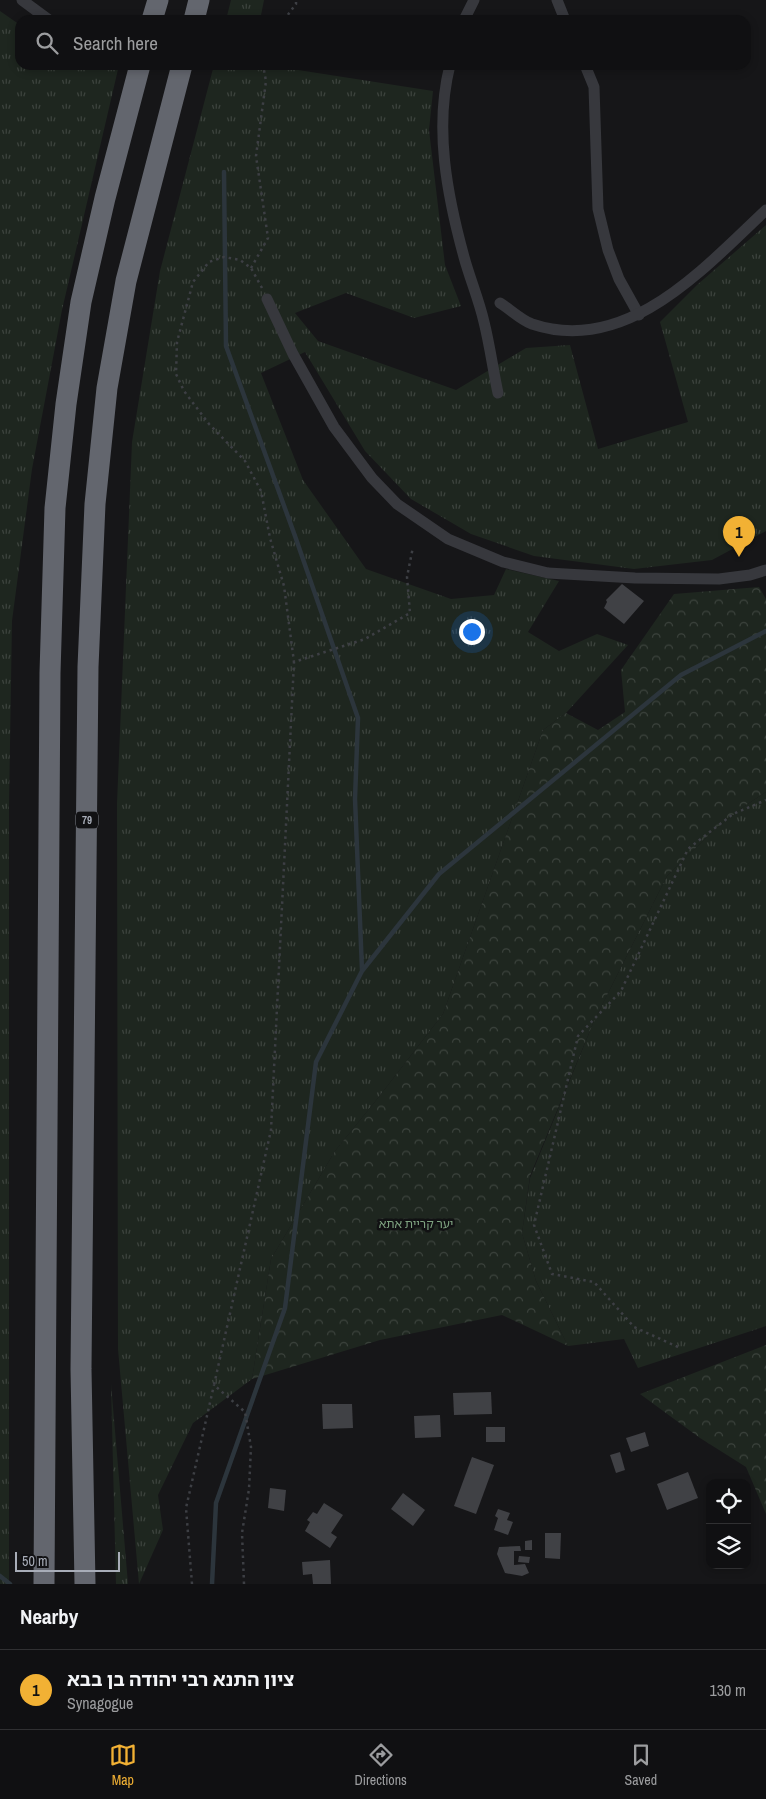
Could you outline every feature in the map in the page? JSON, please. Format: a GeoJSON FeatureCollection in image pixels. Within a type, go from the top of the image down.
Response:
{"type":"FeatureCollection","features":[{"type":"Feature","properties":{"kind":"highway"},"geometry":{"type":"LineString","coordinates":[[154,15],[158,0]]}},
{"type":"Feature","properties":{"kind":"highway"},"geometry":{"type":"LineString","coordinates":[[195,15],[199,0]]}},
{"type":"Feature","properties":{"kind":"highway"},"geometry":{"type":"LineString","coordinates":[[44,1584],[43,1497],[50,673],[55,508],[66,404],[81,302],[104,198],[139,70]]}},
{"type":"Feature","properties":{"kind":"highway","name":"79"},"geometry":{"type":"LineString","coordinates":[[85,1584],[81,1369],[88,667],[94,504],[104,407],[125,290],[181,70]]}},
{"type":"Feature","properties":{"kind":"highway"},"geometry":{"type":"LineString","coordinates":[[38,1584],[43,1497]]}},
{"type":"Feature","properties":{"kind":"street"},"geometry":{"type":"LineString","coordinates":[[22,0],[42,15]]}},
{"type":"Feature","properties":{"kind":"street"},"geometry":{"type":"LineString","coordinates":[[466,15],[474,0]]}},
{"type":"Feature","properties":{"kind":"street"},"geometry":{"type":"LineString","coordinates":[[556,0],[563,15]]}},
{"type":"Feature","properties":{"kind":"street"},"geometry":{"type":"LineString","coordinates":[[449,70],[444,88],[443,144],[449,196],[464,257],[484,322],[498,393]]}},
{"type":"Feature","properties":{"kind":"street"},"geometry":{"type":"LineString","coordinates":[[587,70],[594,87],[598,209],[608,250],[619,279],[639,315]]}},
{"type":"Feature","properties":{"kind":"street"},"geometry":{"type":"LineString","coordinates":[[500,303],[530,324],[563,331],[600,328],[639,315],[692,280],[766,210]]}},
{"type":"Feature","properties":{"kind":"street"},"geometry":{"type":"LineString","coordinates":[[267,299],[293,354],[334,427],[372,478],[397,504],[448,539],[503,562],[548,573],[635,578],[719,579],[750,575],[766,570]]}},
{"type":"Feature","properties":{"kind":"path"},"geometry":{"type":"LineString","coordinates":[[288,15],[296,4],[296,0]]}},
{"type":"Feature","properties":{"kind":"path"},"geometry":{"type":"LineString","coordinates":[[251,268],[268,238],[256,156],[266,80],[264,70]]}},
{"type":"Feature","properties":{"kind":"path"},"geometry":{"type":"LineString","coordinates":[[192,1584],[186,1508],[271,1130],[294,662],[284,586],[270,538],[261,491],[245,461],[209,424],[184,391],[176,374],[177,342],[193,282],[209,262],[224,257],[240,260],[251,268],[259,280],[267,299]]}},
{"type":"Feature","properties":{"kind":"path"},"geometry":{"type":"LineString","coordinates":[[294,662],[365,639],[410,613],[407,577],[414,547]]}},
{"type":"Feature","properties":{"kind":"path"},"geometry":{"type":"LineString","coordinates":[[678,1347],[634,1327],[594,1282],[552,1274],[534,1225],[578,1036],[621,991],[688,849],[733,814],[766,800]]}},
{"type":"Feature","properties":{"kind":"path"},"geometry":{"type":"LineString","coordinates":[[214,1385],[245,1412],[251,1446],[242,1533],[244,1584]]}},
{"type":"Feature","properties":{"kind":"green space"},"geometry":{"type":"Polygon","coordinates":[[[231,0],[264,0],[261,15],[227,15],[231,0]]]}},
{"type":"Feature","properties":{"kind":"green space"},"geometry":{"type":"Polygon","coordinates":[[[0,11],[15,22],[15,70],[118,70],[62,310],[32,469],[12,621],[9,806],[9,1584],[0,1584],[0,11]]]}},
{"type":"Feature","properties":{"kind":"green space"},"geometry":{"type":"Polygon","coordinates":[[[213,70],[298,70],[433,91],[429,130],[445,265],[461,306],[414,318],[346,293],[295,313],[318,341],[456,390],[526,348],[570,345],[598,449],[688,422],[660,322],[697,285],[766,225],[766,531],[712,560],[634,569],[534,556],[471,534],[411,499],[365,451],[305,352],[261,373],[303,480],[366,569],[451,599],[494,595],[506,569],[559,581],[528,632],[559,651],[597,634],[628,645],[566,713],[543,730],[443,1014],[335,1151],[271,1259],[252,1379],[193,1423],[158,1495],[163,1530],[139,1584],[118,1349],[117,804],[132,442],[160,271],[213,70]]]}},
{"type":"Feature","properties":{"kind":"green space","name":"יער קריית אתא"},"geometry":{"type":"Polygon","coordinates":[[[759,587],[766,599],[766,792],[713,831],[667,876],[594,1021],[530,1176],[522,1233],[536,1281],[568,1346],[502,1315],[380,1340],[252,1379],[271,1259],[335,1151],[443,1014],[543,730],[566,713],[598,730],[625,712],[621,670],[674,594],[759,587]]]}},
{"type":"Feature","properties":{"kind":"green space"},"geometry":{"type":"Polygon","coordinates":[[[766,792],[766,1326],[638,1368],[624,1339],[568,1346],[536,1281],[522,1233],[530,1178],[594,1021],[667,876],[713,831],[766,792]]]}},
{"type":"Feature","properties":{"kind":"green space"},"geometry":{"type":"Polygon","coordinates":[[[766,1345],[766,1514],[746,1467],[700,1438],[640,1394],[766,1345]]]}},
{"type":"Feature","properties":{"kind":"green space"},"geometry":{"type":"Polygon","coordinates":[[[111,1384],[128,1584],[116,1584],[111,1384]]]}},
{"type":"Feature","properties":{"kind":"building"},"geometry":{"type":"Polygon","coordinates":[[[622,584],[644,601],[624,624],[604,608],[606,600],[622,584]]]}},
{"type":"Feature","properties":{"kind":"building"},"geometry":{"type":"Polygon","coordinates":[[[491,1392],[492,1414],[454,1415],[453,1393],[491,1392]]]}},
{"type":"Feature","properties":{"kind":"building"},"geometry":{"type":"Polygon","coordinates":[[[322,1404],[352,1404],[353,1428],[323,1429],[322,1404]]]}},
{"type":"Feature","properties":{"kind":"building"},"geometry":{"type":"Polygon","coordinates":[[[440,1415],[441,1437],[415,1438],[414,1416],[440,1415]]]}},
{"type":"Feature","properties":{"kind":"building"},"geometry":{"type":"Polygon","coordinates":[[[486,1427],[505,1427],[505,1442],[486,1442],[486,1427]]]}},
{"type":"Feature","properties":{"kind":"building"},"geometry":{"type":"Polygon","coordinates":[[[645,1432],[649,1446],[631,1452],[626,1438],[645,1432]]]}},
{"type":"Feature","properties":{"kind":"building"},"geometry":{"type":"Polygon","coordinates":[[[620,1452],[625,1470],[616,1473],[610,1455],[620,1452]]]}},
{"type":"Feature","properties":{"kind":"building"},"geometry":{"type":"Polygon","coordinates":[[[472,1457],[494,1465],[476,1514],[454,1506],[472,1457]]]}},
{"type":"Feature","properties":{"kind":"building"},"geometry":{"type":"Polygon","coordinates":[[[688,1472],[698,1498],[667,1510],[657,1484],[688,1472]]]}},
{"type":"Feature","properties":{"kind":"building"},"geometry":{"type":"Polygon","coordinates":[[[270,1488],[286,1490],[284,1511],[268,1508],[270,1488]]]}},
{"type":"Feature","properties":{"kind":"building"},"geometry":{"type":"Polygon","coordinates":[[[403,1493],[425,1510],[413,1526],[391,1509],[403,1493]]]}},
{"type":"Feature","properties":{"kind":"building"},"geometry":{"type":"Polygon","coordinates":[[[324,1503],[343,1515],[331,1533],[337,1537],[330,1548],[305,1531],[310,1522],[307,1520],[313,1512],[317,1514],[324,1503]]]}},
{"type":"Feature","properties":{"kind":"building"},"geometry":{"type":"Polygon","coordinates":[[[498,1509],[510,1513],[507,1520],[513,1522],[508,1535],[494,1530],[498,1518],[495,1516],[498,1509]]]}},
{"type":"Feature","properties":{"kind":"building"},"geometry":{"type":"Polygon","coordinates":[[[545,1533],[561,1533],[560,1559],[545,1558],[545,1533]]]}},
{"type":"Feature","properties":{"kind":"building"},"geometry":{"type":"Polygon","coordinates":[[[532,1540],[532,1550],[525,1550],[525,1541],[532,1540]]]}},
{"type":"Feature","properties":{"kind":"building"},"geometry":{"type":"Polygon","coordinates":[[[520,1546],[521,1551],[514,1551],[514,1565],[525,1564],[529,1573],[522,1576],[505,1573],[497,1554],[499,1547],[520,1546]]]}},
{"type":"Feature","properties":{"kind":"building"},"geometry":{"type":"Polygon","coordinates":[[[519,1556],[530,1557],[529,1563],[518,1562],[519,1556]]]}},
{"type":"Feature","properties":{"kind":"building"},"geometry":{"type":"Polygon","coordinates":[[[330,1560],[331,1584],[313,1584],[312,1574],[303,1575],[302,1562],[330,1560]]]}},
{"type":"Feature","properties":{"kind":"waterway"},"geometry":{"type":"LineString","coordinates":[[224,172],[226,346],[358,718],[355,799],[362,970]]}},
{"type":"Feature","properties":{"kind":"waterway"},"geometry":{"type":"LineString","coordinates":[[212,1584],[216,1503],[285,1308],[316,1062],[362,971],[439,874],[681,675],[766,631]]}},
{"type":"Feature","properties":{"kind":"waterway"},"geometry":{"type":"LineString","coordinates":[[0,1576],[10,1584]]}},
{"type":"Feature","properties":{"kind":"place","name":"ציון התנא רבי יהודה בן בבא"},"geometry":{"type":"Point","coordinates":[739,557]}}]}
